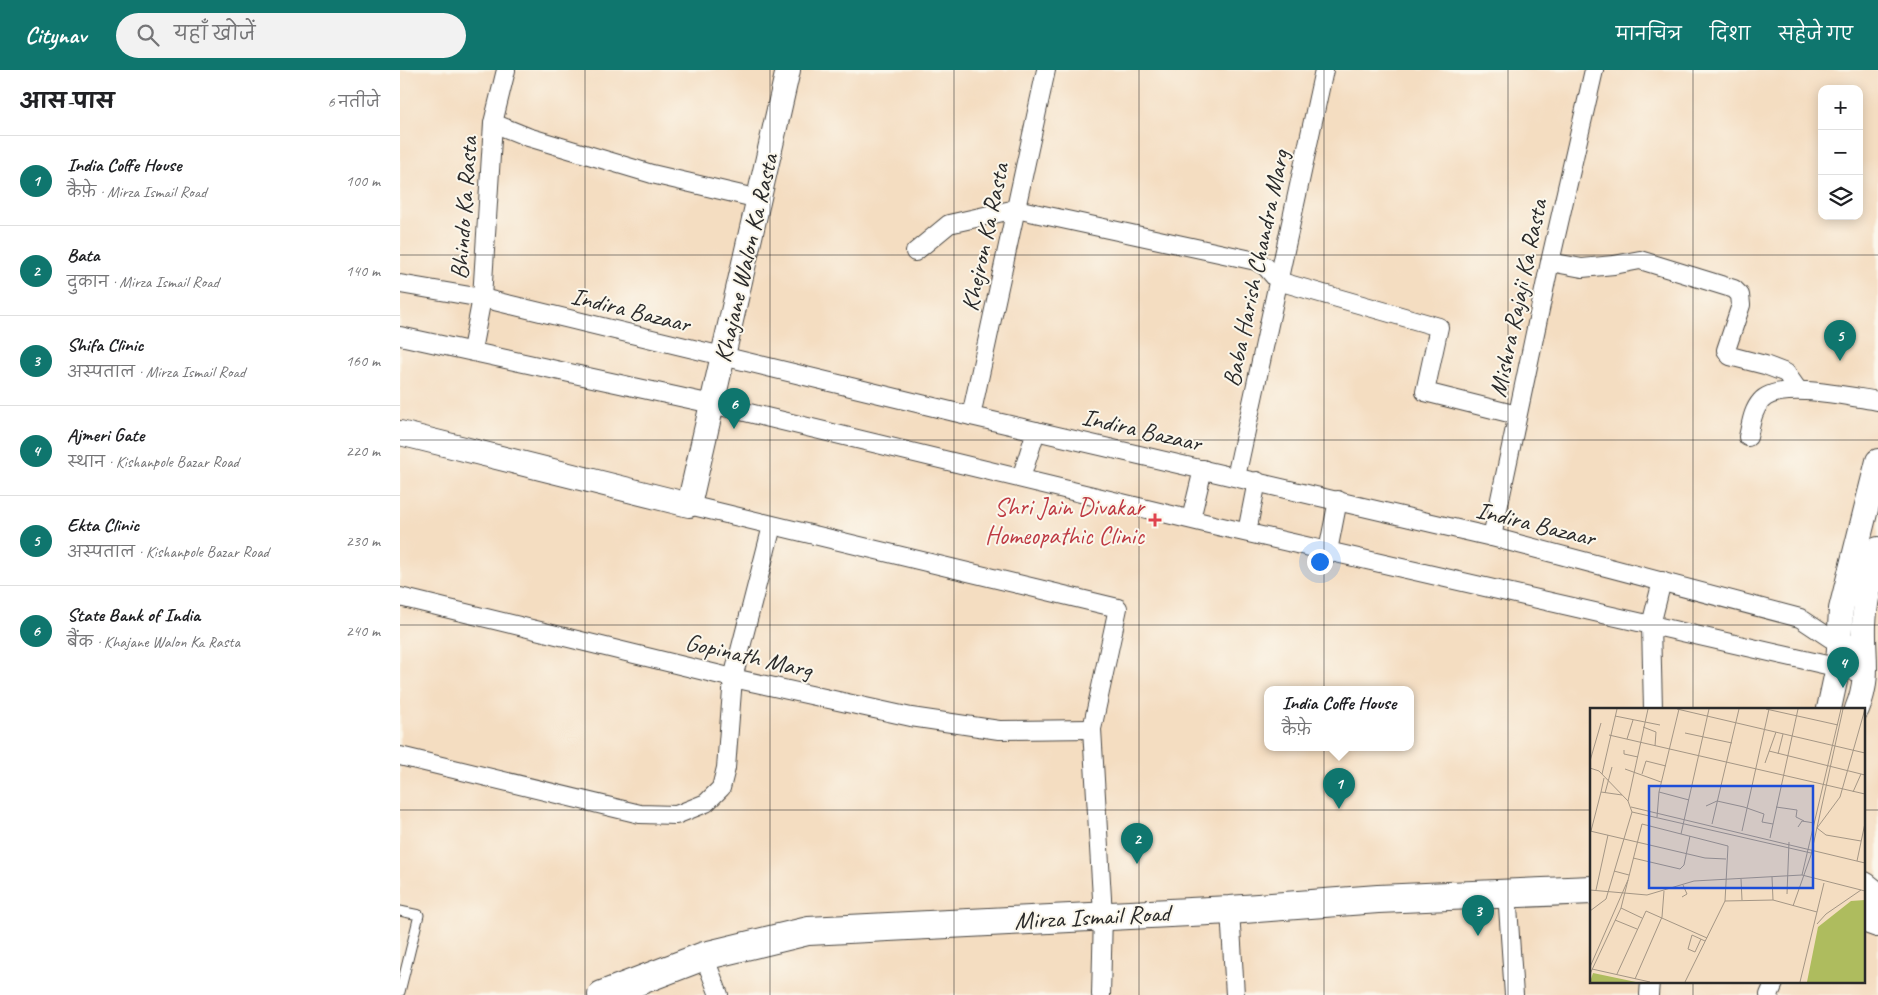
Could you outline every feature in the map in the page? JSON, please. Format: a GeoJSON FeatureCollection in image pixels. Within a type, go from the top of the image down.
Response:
{"type":"FeatureCollection","features":[{"type":"Feature","properties":{"kind":"highway"},"geometry":{"type":"LineString","coordinates":[[1866,888],[1878,897]]}},
{"type":"Feature","properties":{"kind":"highway","name":"Mirza Ismail Road"},"geometry":{"type":"LineString","coordinates":[[606,994],[704,956],[808,931],[1230,910],[1507,892],[1590,890]]}},
{"type":"Feature","properties":{"kind":"highway"},"geometry":{"type":"LineString","coordinates":[[1866,919],[1878,923]]}},
{"type":"Feature","properties":{"kind":"street","name":"Bhindo Ka Rasta"},"geometry":{"type":"LineString","coordinates":[[472,350],[482,298],[494,123],[506,70]]}},
{"type":"Feature","properties":{"kind":"street","name":"Khajane Walon Ka Rasta"},"geometry":{"type":"LineString","coordinates":[[689,505],[788,70]]}},
{"type":"Feature","properties":{"kind":"street","name":"Khejron Ka Rasta"},"geometry":{"type":"LineString","coordinates":[[970,416],[1046,70]]}},
{"type":"Feature","properties":{"kind":"street","name":"Baba Harish Chandra Marg"},"geometry":{"type":"LineString","coordinates":[[1236,477],[1324,70]]}},
{"type":"Feature","properties":{"kind":"street","name":"Mishra Rajaji Ka Rasta"},"geometry":{"type":"LineString","coordinates":[[1492,537],[1550,262],[1594,70]]}},
{"type":"Feature","properties":{"kind":"street"},"geometry":{"type":"LineString","coordinates":[[494,123],[528,137],[652,174],[759,199]]}},
{"type":"Feature","properties":{"kind":"street"},"geometry":{"type":"LineString","coordinates":[[915,252],[949,224],[1016,209],[1256,261],[1266,267],[1278,281],[1438,327],[1425,392],[1517,415]]}},
{"type":"Feature","properties":{"kind":"street"},"geometry":{"type":"LineString","coordinates":[[1550,262],[1582,268],[1640,260],[1734,289],[1740,294],[1742,305],[1726,350],[1727,354],[1786,373],[1798,390]]}},
{"type":"Feature","properties":{"kind":"street","name":"Indira Bazaar"},"geometry":{"type":"LineString","coordinates":[[400,284],[482,298],[970,416],[1258,481],[1492,537],[1662,580],[1800,618],[1830,638],[1871,649]]}},
{"type":"Feature","properties":{"kind":"street"},"geometry":{"type":"LineString","coordinates":[[400,336],[472,350],[712,404],[1191,519],[1866,674]]}},
{"type":"Feature","properties":{"kind":"street"},"geometry":{"type":"LineString","coordinates":[[1748,437],[1754,411],[1761,400],[1772,393],[1784,390],[1798,390],[1878,401]]}},
{"type":"Feature","properties":{"kind":"street"},"geometry":{"type":"LineString","coordinates":[[1020,478],[1036,431]]}},
{"type":"Feature","properties":{"kind":"street"},"geometry":{"type":"LineString","coordinates":[[400,433],[772,526],[1118,608],[1092,729],[1103,915],[1101,995]]}},
{"type":"Feature","properties":{"kind":"street"},"geometry":{"type":"LineString","coordinates":[[1829,708],[1838,667],[1841,609],[1878,461]]}},
{"type":"Feature","properties":{"kind":"street"},"geometry":{"type":"LineString","coordinates":[[1191,519],[1203,469]]}},
{"type":"Feature","properties":{"kind":"street"},"geometry":{"type":"LineString","coordinates":[[1247,532],[1258,481]]}},
{"type":"Feature","properties":{"kind":"street"},"geometry":{"type":"LineString","coordinates":[[1328,551],[1338,500]]}},
{"type":"Feature","properties":{"kind":"street"},"geometry":{"type":"LineString","coordinates":[[400,756],[640,814],[676,815],[706,803],[720,788],[726,768],[733,678],[772,526]]}},
{"type":"Feature","properties":{"kind":"street"},"geometry":{"type":"LineString","coordinates":[[1857,708],[1862,697],[1871,649],[1864,624],[1867,590],[1878,549]]}},
{"type":"Feature","properties":{"kind":"street"},"geometry":{"type":"LineString","coordinates":[[1653,708],[1651,625],[1662,580]]}},
{"type":"Feature","properties":{"kind":"street","name":"Gopinath Marg"},"geometry":{"type":"LineString","coordinates":[[400,598],[733,678],[911,717],[999,730],[1092,729]]}},
{"type":"Feature","properties":{"kind":"street"},"geometry":{"type":"LineString","coordinates":[[1507,892],[1514,995]]}},
{"type":"Feature","properties":{"kind":"street"},"geometry":{"type":"LineString","coordinates":[[1230,910],[1235,995]]}},
{"type":"Feature","properties":{"kind":"street"},"geometry":{"type":"LineString","coordinates":[[704,956],[719,995]]}},
{"type":"Feature","properties":{"kind":"street"},"geometry":{"type":"LineString","coordinates":[[1649,995],[1650,982]]}},
{"type":"Feature","properties":{"kind":"street"},"geometry":{"type":"LineString","coordinates":[[1769,995],[1775,982]]}},
{"type":"Feature","properties":{"kind":"lane"},"geometry":{"type":"LineString","coordinates":[[400,911],[419,915],[400,992]]}},
{"type":"Feature","properties":{"kind":"place","name":"Ekta Clinic"},"geometry":{"type":"Point","coordinates":[1840,361]}},
{"type":"Feature","properties":{"kind":"place","name":"State Bank of India"},"geometry":{"type":"Point","coordinates":[734,429]}},
{"type":"Feature","properties":{"kind":"place","name":"Shri Jain Divakar Homeopathic Clinic"},"geometry":{"type":"Point","coordinates":[1155,520]}},
{"type":"Feature","properties":{"kind":"place","name":"Ajmeri Gate"},"geometry":{"type":"Point","coordinates":[1843,688]}},
{"type":"Feature","properties":{"kind":"place","name":"India Coffe House"},"geometry":{"type":"Point","coordinates":[1339,809]}},
{"type":"Feature","properties":{"kind":"place","name":"Bata"},"geometry":{"type":"Point","coordinates":[1137,864]}},
{"type":"Feature","properties":{"kind":"place","name":"Shifa Clinic"},"geometry":{"type":"Point","coordinates":[1478,936]}}]}
